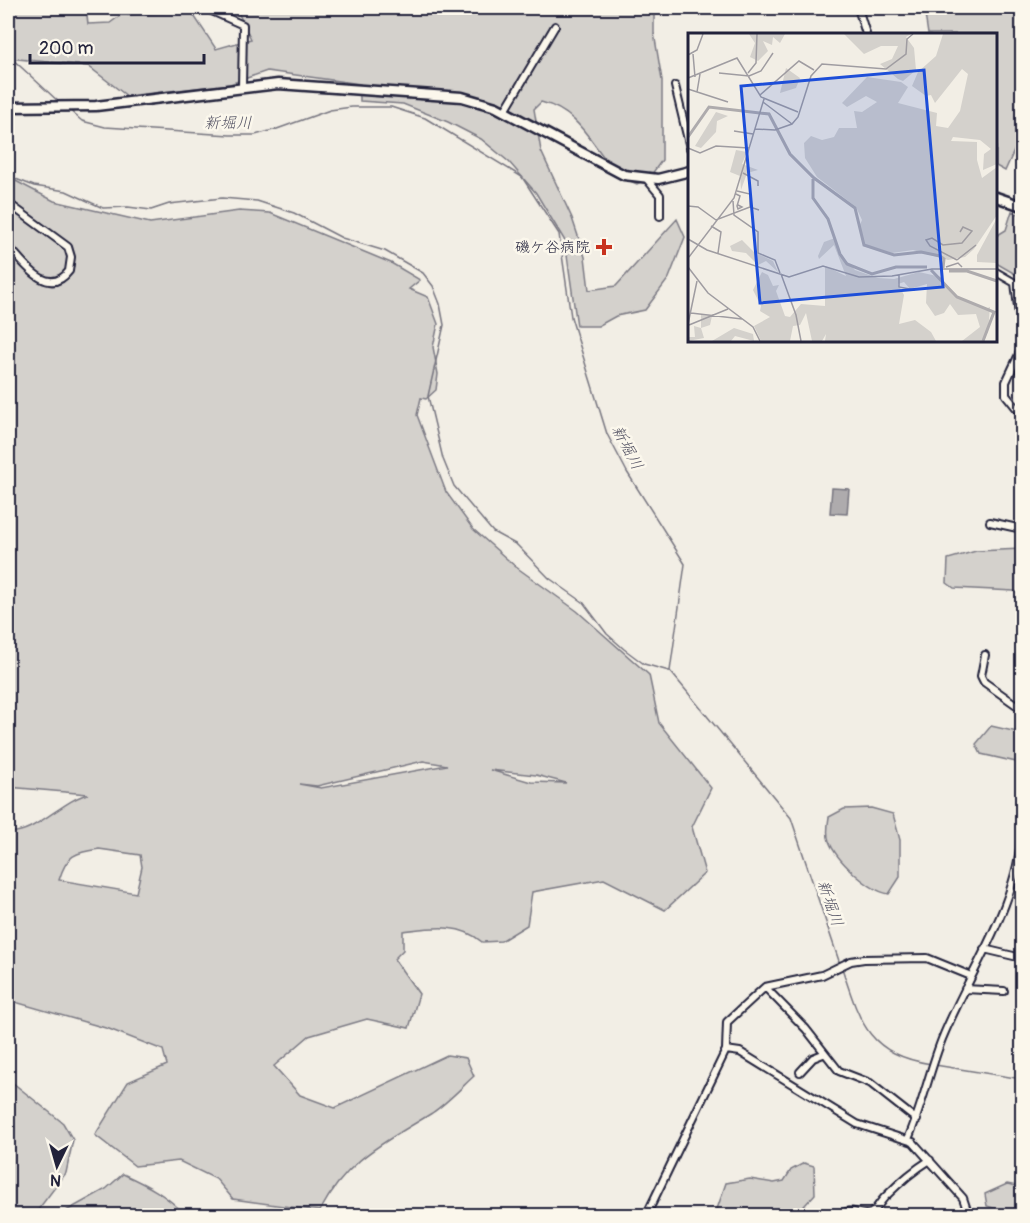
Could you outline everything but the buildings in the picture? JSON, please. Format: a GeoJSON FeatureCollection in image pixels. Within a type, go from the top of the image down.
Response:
{"type":"FeatureCollection","features":[{"type":"Feature","properties":{"kind":"street"},"geometry":{"type":"LineString","coordinates":[[206,8],[243,25],[242,87]]}},
{"type":"Feature","properties":{"kind":"street"},"geometry":{"type":"LineString","coordinates":[[858,8],[866,33]]}},
{"type":"Feature","properties":{"kind":"street"},"geometry":{"type":"LineString","coordinates":[[504,112],[555,26]]}},
{"type":"Feature","properties":{"kind":"street"},"geometry":{"type":"LineString","coordinates":[[8,107],[53,109],[96,106],[278,84],[462,97],[504,112],[617,171],[658,179],[688,172]]}},
{"type":"Feature","properties":{"kind":"street"},"geometry":{"type":"LineString","coordinates":[[675,87],[688,140]]}},
{"type":"Feature","properties":{"kind":"street"},"geometry":{"type":"LineString","coordinates":[[645,178],[660,195],[660,216]]}},
{"type":"Feature","properties":{"kind":"street"},"geometry":{"type":"LineString","coordinates":[[997,197],[1023,206]]}},
{"type":"Feature","properties":{"kind":"street"},"geometry":{"type":"LineString","coordinates":[[8,203],[68,247],[71,257],[69,271],[54,280],[36,277],[8,246]]}},
{"type":"Feature","properties":{"kind":"street"},"geometry":{"type":"LineString","coordinates":[[997,273],[1015,283],[1023,340]]}},
{"type":"Feature","properties":{"kind":"street"},"geometry":{"type":"LineString","coordinates":[[1023,348],[1010,371],[1006,396],[1023,415]]}},
{"type":"Feature","properties":{"kind":"street"},"geometry":{"type":"LineString","coordinates":[[990,522],[1023,528]]}},
{"type":"Feature","properties":{"kind":"street"},"geometry":{"type":"LineString","coordinates":[[985,656],[981,668],[984,682],[1023,709]]}},
{"type":"Feature","properties":{"kind":"street"},"geometry":{"type":"LineString","coordinates":[[908,1139],[917,1120],[941,1040],[1019,874],[1023,830]]}},
{"type":"Feature","properties":{"kind":"street"},"geometry":{"type":"LineString","coordinates":[[984,949],[1023,958]]}},
{"type":"Feature","properties":{"kind":"street"},"geometry":{"type":"LineString","coordinates":[[646,1215],[726,1050],[727,1022],[765,987],[822,975],[864,959],[927,958],[971,976]]}},
{"type":"Feature","properties":{"kind":"street"},"geometry":{"type":"LineString","coordinates":[[1023,966],[1023,979]]}},
{"type":"Feature","properties":{"kind":"street"},"geometry":{"type":"LineString","coordinates":[[765,987],[806,1029],[839,1071],[870,1083],[917,1120]]}},
{"type":"Feature","properties":{"kind":"street"},"geometry":{"type":"LineString","coordinates":[[965,989],[1004,991]]}},
{"type":"Feature","properties":{"kind":"street"},"geometry":{"type":"LineString","coordinates":[[726,1050],[740,1052],[857,1124],[908,1139],[963,1198],[969,1215]]}},
{"type":"Feature","properties":{"kind":"street"},"geometry":{"type":"LineString","coordinates":[[800,1072],[813,1058],[824,1054]]}},
{"type":"Feature","properties":{"kind":"street"},"geometry":{"type":"LineString","coordinates":[[840,1215],[844,1211],[853,1210],[866,1215],[873,1212],[884,1197],[930,1160]]}},
{"type":"Feature","properties":{"kind":"shaded area"},"geometry":{"type":"Polygon","coordinates":[[[8,8],[86,8],[88,24],[110,23],[121,15],[163,13],[189,8],[216,49],[251,39],[236,8],[654,8],[654,33],[662,80],[662,160],[649,178],[637,184],[623,177],[572,118],[541,102],[534,109],[541,151],[572,218],[585,257],[589,290],[616,286],[677,219],[685,237],[669,278],[645,310],[616,316],[598,326],[577,326],[565,241],[536,193],[509,162],[481,139],[448,122],[403,104],[360,101],[360,84],[267,71],[230,84],[127,96],[88,66],[8,58],[8,8]]]}},
{"type":"Feature","properties":{"kind":"shaded area"},"geometry":{"type":"Polygon","coordinates":[[[924,8],[1022,8],[1022,133],[1005,171],[997,167],[997,33],[928,33],[924,8]]]}},
{"type":"Feature","properties":{"kind":"shaded area"},"geometry":{"type":"Polygon","coordinates":[[[8,177],[54,201],[150,223],[239,211],[270,213],[391,263],[420,280],[409,289],[428,297],[438,324],[433,347],[438,374],[436,390],[426,399],[421,398],[417,415],[446,492],[473,529],[516,567],[577,611],[649,675],[659,723],[711,788],[692,827],[705,873],[665,910],[604,879],[532,892],[527,925],[501,941],[482,942],[464,931],[454,929],[403,931],[403,950],[394,959],[419,994],[409,1028],[367,1019],[309,1036],[274,1066],[300,1095],[335,1108],[447,1055],[466,1058],[474,1076],[438,1109],[368,1153],[343,1178],[320,1211],[233,1199],[216,1179],[179,1161],[135,1166],[95,1135],[128,1082],[167,1065],[163,1050],[109,1029],[8,1000],[8,832],[27,829],[68,803],[88,794],[8,787],[8,177]],[[423,761],[317,786],[299,784],[321,788],[447,765],[423,761]],[[490,770],[531,782],[566,783],[536,775],[490,770]],[[99,849],[78,854],[65,865],[59,880],[136,893],[142,867],[140,855],[99,849]]]}},
{"type":"Feature","properties":{"kind":"shaded area"},"geometry":{"type":"Polygon","coordinates":[[[1012,211],[1022,216],[1022,278],[997,264],[997,235],[1006,230],[1012,211]]]}},
{"type":"Feature","properties":{"kind":"shaded area"},"geometry":{"type":"Polygon","coordinates":[[[832,488],[849,489],[847,514],[830,513],[832,488]]]}},
{"type":"Feature","properties":{"kind":"shaded area"},"geometry":{"type":"Polygon","coordinates":[[[1022,549],[1022,594],[1014,591],[954,588],[947,583],[948,559],[976,551],[1022,549]]]}},
{"type":"Feature","properties":{"kind":"shaded area"},"geometry":{"type":"Polygon","coordinates":[[[991,726],[1022,733],[1022,772],[1016,762],[981,754],[976,744],[991,726]]]}},
{"type":"Feature","properties":{"kind":"shaded area"},"geometry":{"type":"Polygon","coordinates":[[[871,808],[893,814],[900,840],[900,877],[889,894],[872,887],[854,874],[833,849],[828,838],[829,817],[844,809],[871,808]]]}},
{"type":"Feature","properties":{"kind":"shaded area"},"geometry":{"type":"Polygon","coordinates":[[[8,1079],[63,1123],[73,1140],[66,1173],[34,1215],[8,1215],[8,1079]]]}},
{"type":"Feature","properties":{"kind":"shaded area"},"geometry":{"type":"Polygon","coordinates":[[[804,1163],[814,1166],[815,1194],[796,1215],[715,1215],[726,1183],[750,1179],[774,1183],[784,1181],[791,1170],[804,1163]]]}},
{"type":"Feature","properties":{"kind":"shaded area"},"geometry":{"type":"Polygon","coordinates":[[[123,1174],[156,1191],[185,1215],[59,1215],[106,1189],[123,1174]]]}},
{"type":"Feature","properties":{"kind":"shaded area"},"geometry":{"type":"Polygon","coordinates":[[[1007,1184],[1022,1187],[1022,1215],[987,1206],[985,1194],[1007,1184]]]}},
{"type":"Feature","properties":{"kind":"waterway","name":"新堀川"},"geometry":{"type":"LineString","coordinates":[[8,55],[60,103]]}},
{"type":"Feature","properties":{"kind":"waterway","name":"新堀川"},"geometry":{"type":"LineString","coordinates":[[69,110],[82,121],[105,127],[255,135],[330,110],[352,107],[391,107],[425,118],[522,177],[559,234],[571,317],[607,434],[627,472],[685,564],[670,671],[791,818],[840,964]]}},
{"type":"Feature","properties":{"kind":"waterway"},"geometry":{"type":"LineString","coordinates":[[8,176],[34,186],[66,191],[103,208],[128,207],[151,210],[169,204],[222,198],[257,201],[294,213],[342,238],[385,251],[423,273],[433,286],[440,304],[444,325],[428,396],[443,459],[454,486],[493,532],[517,545],[549,578],[583,602],[607,634],[624,649],[644,664],[669,671]]}},
{"type":"Feature","properties":{"kind":"waterway","name":"新堀川"},"geometry":{"type":"LineString","coordinates":[[842,968],[861,1020],[880,1044],[893,1053],[931,1064]]}},
{"type":"Feature","properties":{"kind":"waterway","name":"新堀川"},"geometry":{"type":"LineString","coordinates":[[935,1065],[1022,1079]]}},
{"type":"Feature","properties":{"kind":"place","name":"磯ケ谷病院"},"geometry":{"type":"Point","coordinates":[604,247]}}]}
